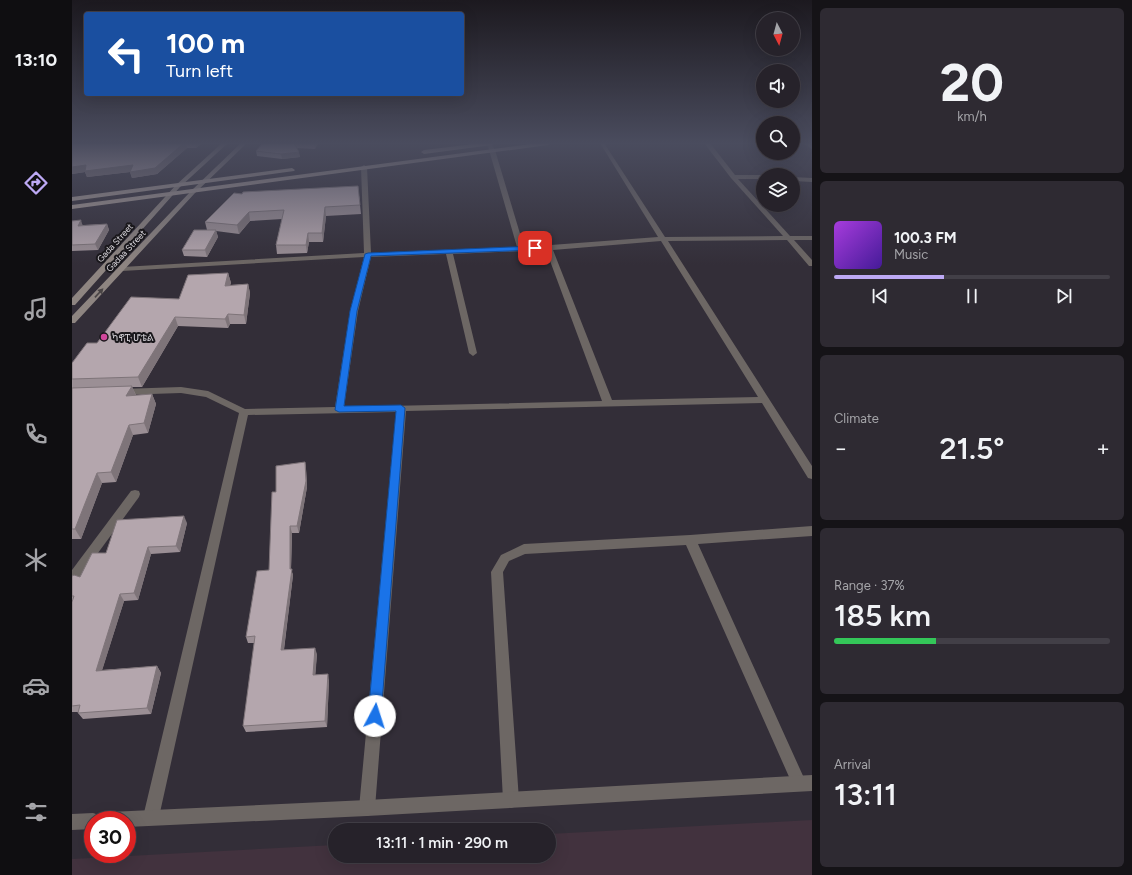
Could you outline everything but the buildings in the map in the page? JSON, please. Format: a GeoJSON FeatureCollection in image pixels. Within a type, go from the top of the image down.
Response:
{"type":"FeatureCollection","features":[{"type":"Feature","properties":{"kind":"main road","name":"Gada Street"},"geometry":{"type":"LineString","coordinates":[[72,303],[180,184]]}},
{"type":"Feature","properties":{"kind":"main road"},"geometry":{"type":"LineString","coordinates":[[72,200],[195,184]]}},
{"type":"Feature","properties":{"kind":"main road","name":"Gadaa Street"},"geometry":{"type":"LineString","coordinates":[[72,321],[201,184]]}},
{"type":"Feature","properties":{"kind":"main road"},"geometry":{"type":"LineString","coordinates":[[72,207],[249,184]]}},
{"type":"Feature","properties":{"kind":"street"},"geometry":{"type":"LineString","coordinates":[[339,410],[354,311],[368,254],[365,184]]}},
{"type":"Feature","properties":{"kind":"street"},"geometry":{"type":"LineString","coordinates":[[502,184],[521,249]]}},
{"type":"Feature","properties":{"kind":"street"},"geometry":{"type":"LineString","coordinates":[[628,184],[812,475]]}},
{"type":"Feature","properties":{"kind":"street"},"geometry":{"type":"LineString","coordinates":[[739,184],[812,264]]}},
{"type":"Feature","properties":{"kind":"street"},"geometry":{"type":"LineString","coordinates":[[122,269],[368,254],[549,248],[663,239],[812,238]]}},
{"type":"Feature","properties":{"kind":"street"},"geometry":{"type":"LineString","coordinates":[[549,248],[608,403]]}},
{"type":"Feature","properties":{"kind":"street"},"geometry":{"type":"LineString","coordinates":[[449,252],[473,352]]}},
{"type":"Feature","properties":{"kind":"street"},"geometry":{"type":"LineString","coordinates":[[111,392],[181,390],[208,394],[244,412],[764,400]]}},
{"type":"Feature","properties":{"kind":"street"},"geometry":{"type":"LineString","coordinates":[[367,808],[401,408]]}},
{"type":"Feature","properties":{"kind":"street"},"geometry":{"type":"LineString","coordinates":[[151,818],[244,412]]}},
{"type":"Feature","properties":{"kind":"street"},"geometry":{"type":"LineString","coordinates":[[72,579],[135,494]]}},
{"type":"Feature","properties":{"kind":"street"},"geometry":{"type":"LineString","coordinates":[[511,800],[497,572],[506,558],[524,549],[690,540],[812,531]]}},
{"type":"Feature","properties":{"kind":"street"},"geometry":{"type":"LineString","coordinates":[[136,819],[367,808],[806,783],[690,540]]}},
{"type":"Feature","properties":{"kind":"street"},"geometry":{"type":"LineString","coordinates":[[72,822],[84,821]]}},
{"type":"Feature","properties":{"kind":"shaded area"},"geometry":{"type":"Polygon","coordinates":[[[812,820],[812,875],[72,875],[72,859],[84,858],[84,863],[136,863],[136,856],[328,845],[328,863],[556,863],[556,834],[812,820]]]}},
{"type":"Feature","properties":{"kind":"place","name":"ካኖፒ ሆቴል"},"geometry":{"type":"Point","coordinates":[104,337]}},
{"type":"Feature","properties":{"kind":"route"},"geometry":{"type":"LineString","coordinates":[[375,716],[401,408],[339,410],[354,311],[368,254],[535,248]]}}]}
